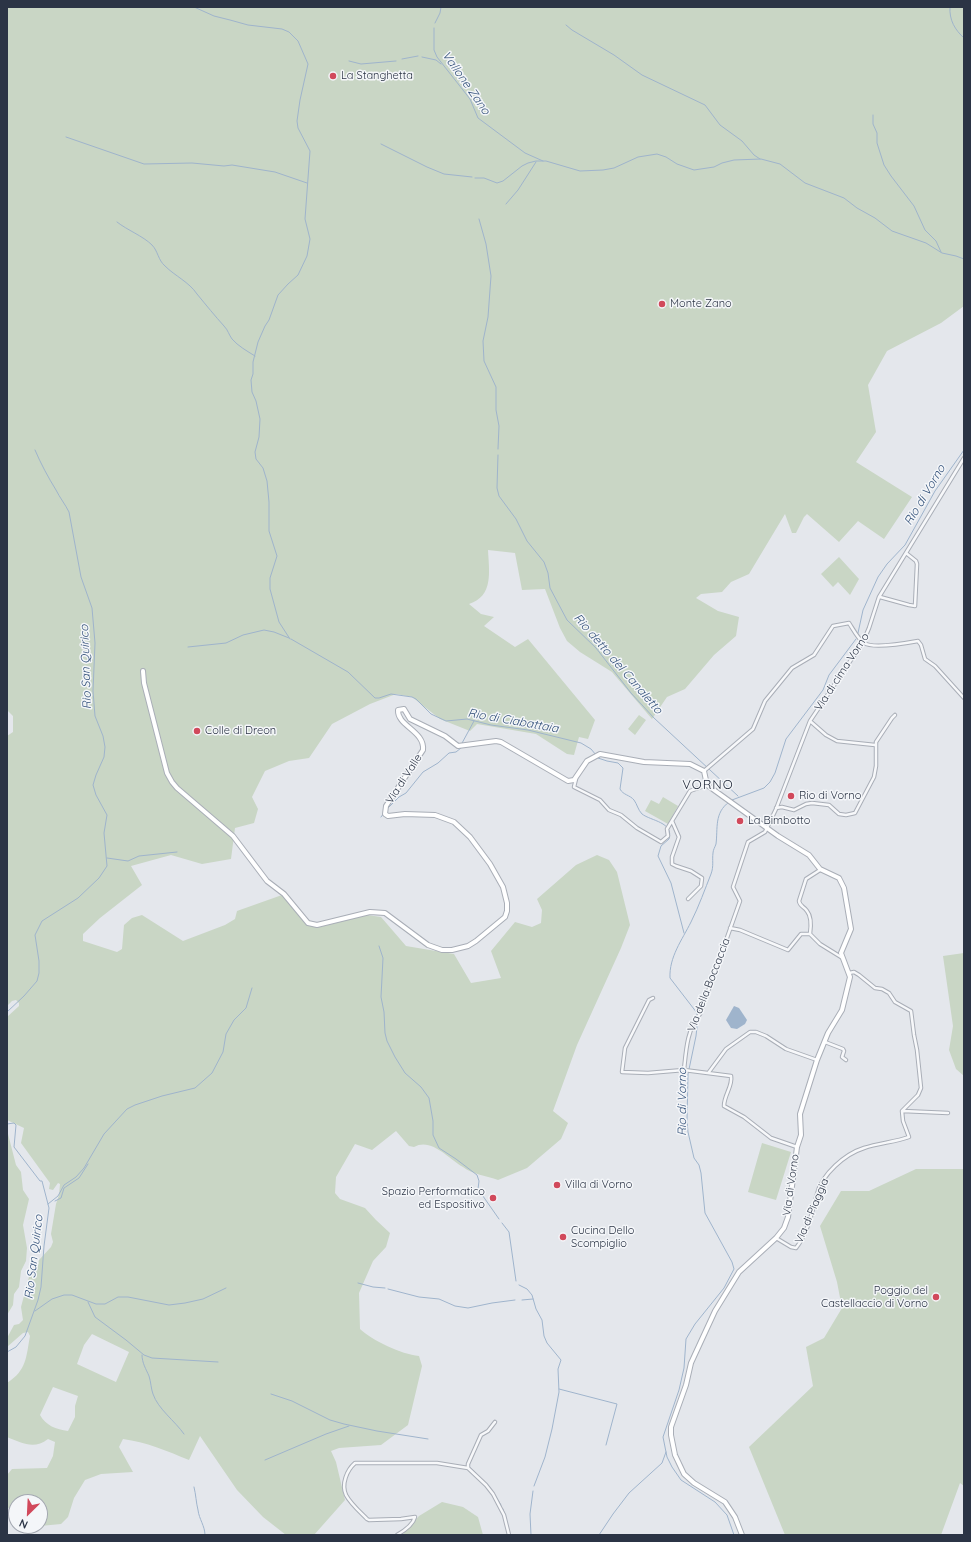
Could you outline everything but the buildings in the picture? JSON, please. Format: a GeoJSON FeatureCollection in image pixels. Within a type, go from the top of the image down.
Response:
{"type":"FeatureCollection","features":[{"type":"Feature","properties":{"kind":"street","name":"Via di cima Vorno"},"geometry":{"type":"LineString","coordinates":[[767,828],[776,809],[810,721],[863,642],[879,597],[964,458]]}},
{"type":"Feature","properties":{"kind":"street"},"geometry":{"type":"LineString","coordinates":[[879,597],[915,606],[917,564],[916,561],[906,553]]}},
{"type":"Feature","properties":{"kind":"street"},"geometry":{"type":"LineString","coordinates":[[704,771],[753,729],[765,701],[792,668],[814,655],[833,626],[848,623],[863,642]]}},
{"type":"Feature","properties":{"kind":"street","name":"Via di cima Vorno"},"geometry":{"type":"LineString","coordinates":[[863,642],[867,644],[890,645],[918,641],[921,645],[925,659],[935,666],[964,698]]}},
{"type":"Feature","properties":{"kind":"street","name":"Via di Valle"},"geometry":{"type":"LineString","coordinates":[[143,671],[144,683],[165,766],[172,782],[177,788],[234,836],[267,880],[284,894],[308,923],[317,925],[370,912],[384,913],[428,945],[442,950],[452,950],[472,943],[493,928],[505,917],[507,903],[503,887],[490,864],[470,837],[454,822],[435,815],[405,814],[388,816],[384,812],[386,806],[423,750],[422,742],[410,727],[400,718],[398,710],[404,709],[410,719],[437,731],[454,744],[461,746],[496,741],[501,742],[568,781],[576,778]]}},
{"type":"Feature","properties":{"kind":"street"},"geometry":{"type":"LineString","coordinates":[[776,809],[782,807],[794,810],[806,804],[812,803],[829,805],[839,814],[846,815],[855,813],[874,777],[876,766],[876,745],[895,715]]}},
{"type":"Feature","properties":{"kind":"street"},"geometry":{"type":"LineString","coordinates":[[810,721],[826,735],[837,740],[876,745]]}},
{"type":"Feature","properties":{"kind":"street"},"geometry":{"type":"LineString","coordinates":[[704,771],[690,764],[644,762],[602,754],[597,755],[587,761],[576,778],[574,788],[600,800],[609,810],[621,815],[636,828],[658,841],[664,841],[668,836],[668,827],[690,791],[707,786]]}},
{"type":"Feature","properties":{"kind":"street"},"geometry":{"type":"LineString","coordinates":[[704,771],[707,786],[809,855],[820,869],[839,878],[844,888],[852,929],[841,952],[841,956],[849,973],[854,972],[875,988],[882,989],[889,993],[895,1002],[911,1011],[921,1088],[918,1095],[902,1111]]}},
{"type":"Feature","properties":{"kind":"street"},"geometry":{"type":"LineString","coordinates":[[672,820],[679,837],[672,857],[672,864],[691,871],[702,878],[701,886],[688,899]]}},
{"type":"Feature","properties":{"kind":"street","name":"Via della Boccaccia"},"geometry":{"type":"LineString","coordinates":[[684,1070],[689,1036],[695,1019],[699,1015],[740,901],[733,886],[744,850],[748,842],[762,835],[767,828]]}},
{"type":"Feature","properties":{"kind":"street"},"geometry":{"type":"LineString","coordinates":[[820,869],[806,879],[799,901],[802,907],[807,910],[809,915],[811,924],[810,934],[820,944],[841,956]]}},
{"type":"Feature","properties":{"kind":"street","name":"Via della Boccaccia"},"geometry":{"type":"LineString","coordinates":[[730,928],[740,930],[788,950],[801,934],[810,934]]}},
{"type":"Feature","properties":{"kind":"street","name":"Via di Vorno"},"geometry":{"type":"LineString","coordinates":[[742,1535],[735,1517],[725,1502],[694,1483],[684,1474],[675,1455],[671,1428],[686,1386],[692,1363],[715,1311],[739,1272],[776,1238],[784,1228],[788,1217],[797,1148],[801,1135],[800,1114],[824,1042],[842,1010],[850,978],[849,973]]}},
{"type":"Feature","properties":{"kind":"street"},"geometry":{"type":"LineString","coordinates":[[653,998],[649,1000],[629,1037],[625,1048],[622,1072],[648,1073],[692,1070],[731,1076],[724,1100],[724,1106],[740,1114],[771,1138],[797,1148]]}},
{"type":"Feature","properties":{"kind":"street"},"geometry":{"type":"LineString","coordinates":[[709,1072],[726,1049],[750,1032],[756,1032],[766,1036],[786,1049],[817,1060]]}},
{"type":"Feature","properties":{"kind":"street"},"geometry":{"type":"LineString","coordinates":[[824,1042],[844,1050],[842,1057],[846,1060]]}},
{"type":"Feature","properties":{"kind":"street"},"geometry":{"type":"LineString","coordinates":[[902,1111],[948,1113]]}},
{"type":"Feature","properties":{"kind":"street","name":"Via di Piaggia"},"geometry":{"type":"LineString","coordinates":[[776,1238],[791,1247],[796,1248],[812,1217],[818,1192],[822,1183],[827,1175],[841,1161],[863,1148],[909,1137],[903,1121],[902,1111]]}},
{"type":"Feature","properties":{"kind":"street"},"geometry":{"type":"LineString","coordinates":[[468,1468],[468,1464],[481,1435],[488,1431],[495,1422]]}},
{"type":"Feature","properties":{"kind":"street"},"geometry":{"type":"LineString","coordinates":[[397,1535],[407,1528],[415,1520],[415,1517],[369,1520],[346,1496],[345,1483],[348,1471],[351,1466],[357,1462],[420,1462],[468,1468],[493,1494],[504,1515],[509,1535]]}},
{"type":"Feature","properties":{"kind":"green space"},"geometry":{"type":"Polygon","coordinates":[[[7,7],[964,7],[964,306],[941,323],[887,351],[868,385],[876,432],[856,462],[912,497],[884,539],[858,521],[839,542],[807,514],[796,533],[792,533],[785,514],[749,574],[731,582],[722,592],[701,594],[696,598],[718,611],[739,617],[736,636],[714,655],[685,689],[667,697],[652,719],[612,672],[580,652],[567,641],[560,628],[545,589],[522,590],[515,553],[488,550],[489,574],[486,589],[483,595],[469,604],[481,614],[494,617],[484,626],[515,647],[528,639],[595,720],[588,739],[579,737],[574,755],[567,754],[536,734],[477,724],[470,731],[440,719],[412,697],[396,694],[370,704],[332,724],[309,758],[289,761],[265,771],[252,797],[258,809],[254,823],[235,828],[231,859],[202,864],[171,855],[131,866],[142,885],[100,918],[83,934],[83,941],[117,952],[122,949],[124,925],[132,918],[142,915],[183,941],[225,925],[235,919],[237,911],[282,895],[307,925],[320,927],[367,915],[381,917],[406,946],[454,954],[471,983],[501,978],[491,951],[515,922],[532,927],[541,923],[542,910],[537,899],[576,865],[597,855],[609,860],[617,872],[630,925],[577,1045],[553,1111],[568,1123],[561,1139],[527,1168],[498,1180],[467,1169],[440,1150],[433,1147],[427,1145],[414,1147],[409,1146],[396,1131],[372,1150],[355,1144],[336,1177],[335,1193],[340,1199],[365,1208],[390,1233],[386,1247],[373,1261],[359,1293],[360,1329],[372,1338],[388,1346],[404,1353],[419,1356],[422,1366],[408,1425],[381,1445],[339,1448],[331,1451],[336,1462],[345,1500],[314,1535],[286,1535],[263,1517],[237,1490],[200,1436],[189,1460],[165,1450],[132,1440],[123,1439],[119,1447],[133,1472],[101,1474],[85,1480],[74,1498],[68,1517],[61,1524],[48,1525],[48,1494],[8,1494],[8,1508],[7,1507],[7,1475],[12,1469],[47,1468],[53,1456],[55,1442],[48,1439],[33,1445],[7,1437],[7,1383],[14,1378],[22,1368],[26,1357],[30,1336],[28,1332],[23,1333],[7,1347],[7,1338],[14,1325],[19,1324],[23,1320],[21,1307],[29,1277],[38,1266],[39,1260],[51,1247],[53,1242],[51,1234],[60,1184],[58,1183],[53,1190],[49,1189],[50,1183],[21,1143],[24,1128],[7,1120],[7,1017],[19,1006],[19,1003],[16,1000],[12,1001],[7,1006],[7,736],[13,732],[13,716],[7,710],[7,7]],[[92,1334],[84,1345],[77,1364],[116,1382],[129,1352],[92,1334]],[[53,1387],[40,1415],[42,1419],[52,1426],[68,1431],[75,1417],[75,1406],[78,1396],[53,1387]]]}},
{"type":"Feature","properties":{"kind":"green space"},"geometry":{"type":"Polygon","coordinates":[[[839,557],[859,579],[850,595],[838,582],[833,587],[821,574],[839,557]]]}},
{"type":"Feature","properties":{"kind":"green space"},"geometry":{"type":"Polygon","coordinates":[[[639,715],[646,720],[635,735],[628,729],[639,715]]]}},
{"type":"Feature","properties":{"kind":"green space"},"geometry":{"type":"Polygon","coordinates":[[[663,797],[678,806],[668,824],[645,811],[651,800],[659,804],[663,797]]]}},
{"type":"Feature","properties":{"kind":"green space"},"geometry":{"type":"Polygon","coordinates":[[[964,953],[964,1076],[956,1069],[949,1050],[953,1026],[943,956],[964,953]]]}},
{"type":"Feature","properties":{"kind":"green space"},"geometry":{"type":"Polygon","coordinates":[[[7,1130],[16,1165],[21,1172],[23,1190],[29,1199],[23,1225],[27,1248],[26,1261],[21,1271],[19,1287],[14,1294],[13,1305],[7,1315],[7,1130]]]}},
{"type":"Feature","properties":{"kind":"green space"},"geometry":{"type":"Polygon","coordinates":[[[762,1143],[791,1152],[776,1200],[748,1192],[762,1143]]]}},
{"type":"Feature","properties":{"kind":"green space"},"geometry":{"type":"Polygon","coordinates":[[[916,1169],[964,1169],[964,1486],[960,1483],[941,1535],[785,1535],[749,1447],[813,1386],[806,1347],[824,1338],[842,1308],[837,1282],[820,1226],[841,1191],[869,1191],[916,1169]]]}},
{"type":"Feature","properties":{"kind":"green space"},"geometry":{"type":"Polygon","coordinates":[[[442,1502],[463,1507],[478,1517],[483,1535],[403,1534],[419,1516],[442,1502]]]}},
{"type":"Feature","properties":{"kind":"water"},"geometry":{"type":"Polygon","coordinates":[[[734,1006],[739,1008],[747,1020],[745,1024],[737,1029],[731,1028],[726,1020],[734,1006]]]}},
{"type":"Feature","properties":{"kind":"waterway","name":"Rio di Ciabattaia"},"geometry":{"type":"LineString","coordinates":[[194,7],[214,16],[248,25],[282,29],[289,32],[298,41],[308,64],[297,121],[298,128],[310,151],[305,219],[310,239],[307,256],[298,275],[278,295],[269,320],[258,342],[253,362],[253,374],[251,380],[252,392],[256,401],[260,419],[259,437],[255,452],[256,459],[263,468],[267,481],[269,531],[277,556],[270,578],[270,589],[279,622],[290,639]]}},
{"type":"Feature","properties":{"kind":"waterway","name":"Vallone Zano"},"geometry":{"type":"LineString","coordinates":[[435,23],[441,7]]}},
{"type":"Feature","properties":{"kind":"waterway"},"geometry":{"type":"LineString","coordinates":[[950,7],[950,16],[953,24],[964,38]]}},
{"type":"Feature","properties":{"kind":"waterway"},"geometry":{"type":"LineString","coordinates":[[566,25],[614,55],[642,75],[705,105],[720,125],[742,141],[754,155],[760,159]]}},
{"type":"Feature","properties":{"kind":"waterway","name":"Vallone Zano"},"geometry":{"type":"LineString","coordinates":[[434,28],[434,50],[437,57],[470,99],[478,118],[525,153],[543,161]]}},
{"type":"Feature","properties":{"kind":"waterway"},"geometry":{"type":"LineString","coordinates":[[402,59],[418,56]]}},
{"type":"Feature","properties":{"kind":"waterway"},"geometry":{"type":"LineString","coordinates":[[422,57],[436,60],[441,64]]}},
{"type":"Feature","properties":{"kind":"waterway"},"geometry":{"type":"LineString","coordinates":[[349,61],[361,64],[396,61]]}},
{"type":"Feature","properties":{"kind":"waterway"},"geometry":{"type":"LineString","coordinates":[[873,115],[873,124],[877,133],[877,143],[884,165],[914,206],[925,230],[936,241],[941,252]]}},
{"type":"Feature","properties":{"kind":"waterway"},"geometry":{"type":"LineString","coordinates":[[66,137],[144,164],[192,163],[224,166],[232,165],[275,172],[307,183]]}},
{"type":"Feature","properties":{"kind":"waterway"},"geometry":{"type":"LineString","coordinates":[[381,144],[444,174],[472,177]]}},
{"type":"Feature","properties":{"kind":"waterway"},"geometry":{"type":"LineString","coordinates":[[475,178],[484,178],[497,183],[503,181],[522,166],[536,161],[546,161],[580,171],[603,170],[614,168],[638,157],[657,154],[666,157],[677,164],[694,170],[714,167],[734,160],[761,159],[780,164],[805,183],[844,198],[892,231],[926,243],[942,253],[964,259]]}},
{"type":"Feature","properties":{"kind":"waterway"},"geometry":{"type":"LineString","coordinates":[[506,204],[518,190],[536,162]]}},
{"type":"Feature","properties":{"kind":"waterway","name":"Rio detto del Canaletto"},"geometry":{"type":"LineString","coordinates":[[479,219],[486,244],[491,276],[488,317],[483,341],[484,361],[496,387],[496,410],[499,426],[498,449]]}},
{"type":"Feature","properties":{"kind":"waterway"},"geometry":{"type":"LineString","coordinates":[[117,222],[152,245],[163,264],[194,290],[225,328],[232,339],[255,356]]}},
{"type":"Feature","properties":{"kind":"waterway","name":"Rio San Quirico"},"geometry":{"type":"LineString","coordinates":[[7,1012],[37,981],[39,961],[35,935],[42,921],[78,898],[99,878],[107,866],[104,833],[107,815],[96,795],[93,785],[104,757],[105,747],[103,736],[95,716],[93,691],[95,643],[92,608],[81,577],[69,512],[47,475],[35,450]]}},
{"type":"Feature","properties":{"kind":"waterway","name":"Rio di Vorno"},"geometry":{"type":"LineString","coordinates":[[858,633],[863,610],[878,577],[887,564],[905,545],[935,491],[964,450]]}},
{"type":"Feature","properties":{"kind":"waterway","name":"Rio detto del Canaletto"},"geometry":{"type":"LineString","coordinates":[[498,455],[497,488],[499,496],[516,519],[527,541],[544,562],[548,573],[550,588],[567,620],[596,648],[631,693],[654,718],[738,796]]}},
{"type":"Feature","properties":{"kind":"waterway"},"geometry":{"type":"LineString","coordinates":[[188,647],[226,643],[243,635],[264,630],[289,638]]}},
{"type":"Feature","properties":{"kind":"waterway","name":"Rio di Ciabattaia"},"geometry":{"type":"LineString","coordinates":[[291,639],[348,672],[375,698],[391,694],[412,697],[431,714],[446,721],[467,719],[491,725],[528,730],[581,743],[591,749],[596,755]]}},
{"type":"Feature","properties":{"kind":"waterway","name":"Rio di Vorno"},"geometry":{"type":"LineString","coordinates":[[732,800],[764,788],[770,782],[775,773],[786,739],[823,690],[829,675],[856,639]]}},
{"type":"Feature","properties":{"kind":"waterway"},"geometry":{"type":"LineString","coordinates":[[461,745],[474,721]]}},
{"type":"Feature","properties":{"kind":"waterway"},"geometry":{"type":"LineString","coordinates":[[388,808],[399,797],[406,793],[423,772],[438,763],[449,753],[456,752],[461,748]]}},
{"type":"Feature","properties":{"kind":"waterway","name":"Rio di Ciabattaia"},"geometry":{"type":"LineString","coordinates":[[598,758],[618,763],[623,768],[621,791],[634,800],[642,814],[665,825],[670,833],[669,839],[661,846],[658,856],[671,883],[684,933]]}},
{"type":"Feature","properties":{"kind":"waterway","name":"Rio di Vorno"},"geometry":{"type":"LineString","coordinates":[[697,1015],[670,978],[670,970],[674,956],[694,916],[711,874],[719,816],[724,806],[729,802]]}},
{"type":"Feature","properties":{"kind":"waterway"},"geometry":{"type":"LineString","coordinates":[[381,817],[384,813]]}},
{"type":"Feature","properties":{"kind":"waterway"},"geometry":{"type":"LineString","coordinates":[[107,858],[128,861],[139,856],[177,852]]}},
{"type":"Feature","properties":{"kind":"waterway"},"geometry":{"type":"LineString","coordinates":[[379,946],[383,958],[381,997],[387,1041],[405,1073],[421,1087],[429,1098],[433,1121],[433,1135],[439,1148],[477,1175],[479,1181],[478,1189],[499,1219]]}},
{"type":"Feature","properties":{"kind":"waterway"},"geometry":{"type":"LineString","coordinates":[[48,1204],[58,1196],[64,1185],[76,1177],[84,1168],[104,1134],[127,1109],[162,1096],[195,1088],[212,1073],[223,1052],[226,1034],[234,1020],[246,1008],[252,988]]}},
{"type":"Feature","properties":{"kind":"waterway","name":"Rio di Vorno"},"geometry":{"type":"LineString","coordinates":[[698,1018],[688,1074],[688,1132],[694,1158],[699,1165],[701,1173],[705,1213],[732,1262],[734,1269],[724,1288],[695,1324],[686,1339],[684,1368],[679,1390],[663,1437],[667,1457],[681,1480],[715,1502],[727,1515],[734,1535]]}},
{"type":"Feature","properties":{"kind":"waterway","name":"Rio San Quirico"},"geometry":{"type":"LineString","coordinates":[[7,1124],[14,1123],[16,1125],[14,1147],[40,1181],[42,1181],[49,1208],[41,1287],[38,1300],[25,1336],[16,1347],[7,1352]]}},
{"type":"Feature","properties":{"kind":"waterway"},"geometry":{"type":"LineString","coordinates":[[55,1201],[61,1198],[64,1188],[79,1178],[88,1164]]}},
{"type":"Feature","properties":{"kind":"waterway"},"geometry":{"type":"LineString","coordinates":[[502,1223],[509,1232],[516,1281]]}},
{"type":"Feature","properties":{"kind":"waterway"},"geometry":{"type":"LineString","coordinates":[[358,1283],[373,1287],[385,1288]]}},
{"type":"Feature","properties":{"kind":"waterway"},"geometry":{"type":"LineString","coordinates":[[519,1285],[527,1289],[532,1295],[536,1309],[542,1320],[544,1336],[547,1343],[561,1360],[558,1369],[559,1392],[552,1429],[545,1457],[534,1486]]}},
{"type":"Feature","properties":{"kind":"waterway"},"geometry":{"type":"LineString","coordinates":[[35,1311],[52,1299],[64,1295],[72,1295],[96,1304],[105,1304],[118,1297],[128,1297],[169,1305],[203,1299],[226,1288]]}},
{"type":"Feature","properties":{"kind":"waterway"},"geometry":{"type":"LineString","coordinates":[[388,1289],[419,1297],[439,1299],[455,1306],[468,1308],[515,1300]]}},
{"type":"Feature","properties":{"kind":"waterway"},"geometry":{"type":"LineString","coordinates":[[522,1300],[533,1299]]}},
{"type":"Feature","properties":{"kind":"waterway"},"geometry":{"type":"LineString","coordinates":[[88,1302],[95,1317],[144,1355],[152,1358],[218,1362]]}},
{"type":"Feature","properties":{"kind":"waterway"},"geometry":{"type":"LineString","coordinates":[[142,1355],[143,1363],[149,1376],[155,1399],[184,1434]]}},
{"type":"Feature","properties":{"kind":"waterway"},"geometry":{"type":"LineString","coordinates":[[559,1389],[617,1404],[606,1445]]}},
{"type":"Feature","properties":{"kind":"waterway"},"geometry":{"type":"LineString","coordinates":[[271,1394],[292,1401],[330,1420],[377,1431],[428,1439]]}},
{"type":"Feature","properties":{"kind":"waterway"},"geometry":{"type":"LineString","coordinates":[[265,1460],[326,1434],[349,1426]]}},
{"type":"Feature","properties":{"kind":"waterway"},"geometry":{"type":"LineString","coordinates":[[599,1535],[629,1493],[662,1463],[666,1452]]}},
{"type":"Feature","properties":{"kind":"waterway"},"geometry":{"type":"LineString","coordinates":[[469,1467],[476,1473]]}},
{"type":"Feature","properties":{"kind":"waterway"},"geometry":{"type":"LineString","coordinates":[[487,1484],[491,1489]]}},
{"type":"Feature","properties":{"kind":"waterway"},"geometry":{"type":"LineString","coordinates":[[194,1487],[205,1535]]}},
{"type":"Feature","properties":{"kind":"waterway"},"geometry":{"type":"LineString","coordinates":[[531,1535],[530,1514],[533,1491]]}},
{"type":"Feature","properties":{"kind":"waterway"},"geometry":{"type":"LineString","coordinates":[[496,1497],[501,1505]]}},
{"type":"Feature","properties":{"kind":"waterway"},"geometry":{"type":"LineString","coordinates":[[503,1509],[510,1534]]}},
{"type":"Feature","properties":{"kind":"place","name":"La Stanghetta"},"geometry":{"type":"Point","coordinates":[333,76]}},
{"type":"Feature","properties":{"kind":"place","name":"Monte Zano"},"geometry":{"type":"Point","coordinates":[662,304]}},
{"type":"Feature","properties":{"kind":"place","name":"Colle di Dreon"},"geometry":{"type":"Point","coordinates":[197,731]}},
{"type":"Feature","properties":{"kind":"place","name":"Rio di Vorno"},"geometry":{"type":"Point","coordinates":[791,796]}},
{"type":"Feature","properties":{"kind":"place","name":"La Bimbotto"},"geometry":{"type":"Point","coordinates":[740,821]}},
{"type":"Feature","properties":{"kind":"place","name":"Villa di Vorno"},"geometry":{"type":"Point","coordinates":[557,1185]}},
{"type":"Feature","properties":{"kind":"place","name":"Spazio Performatico ed Espositivo"},"geometry":{"type":"Point","coordinates":[493,1198]}},
{"type":"Feature","properties":{"kind":"place","name":"Cucina Dello Scompiglio"},"geometry":{"type":"Point","coordinates":[563,1237]}},
{"type":"Feature","properties":{"kind":"place","name":"Poggio del Castellaccio di Vorno"},"geometry":{"type":"Point","coordinates":[936,1297]}},
{"type":"Feature","properties":{"kind":"district","name":"VORNO"},"geometry":{"type":"Point","coordinates":[708,785]}}]}
